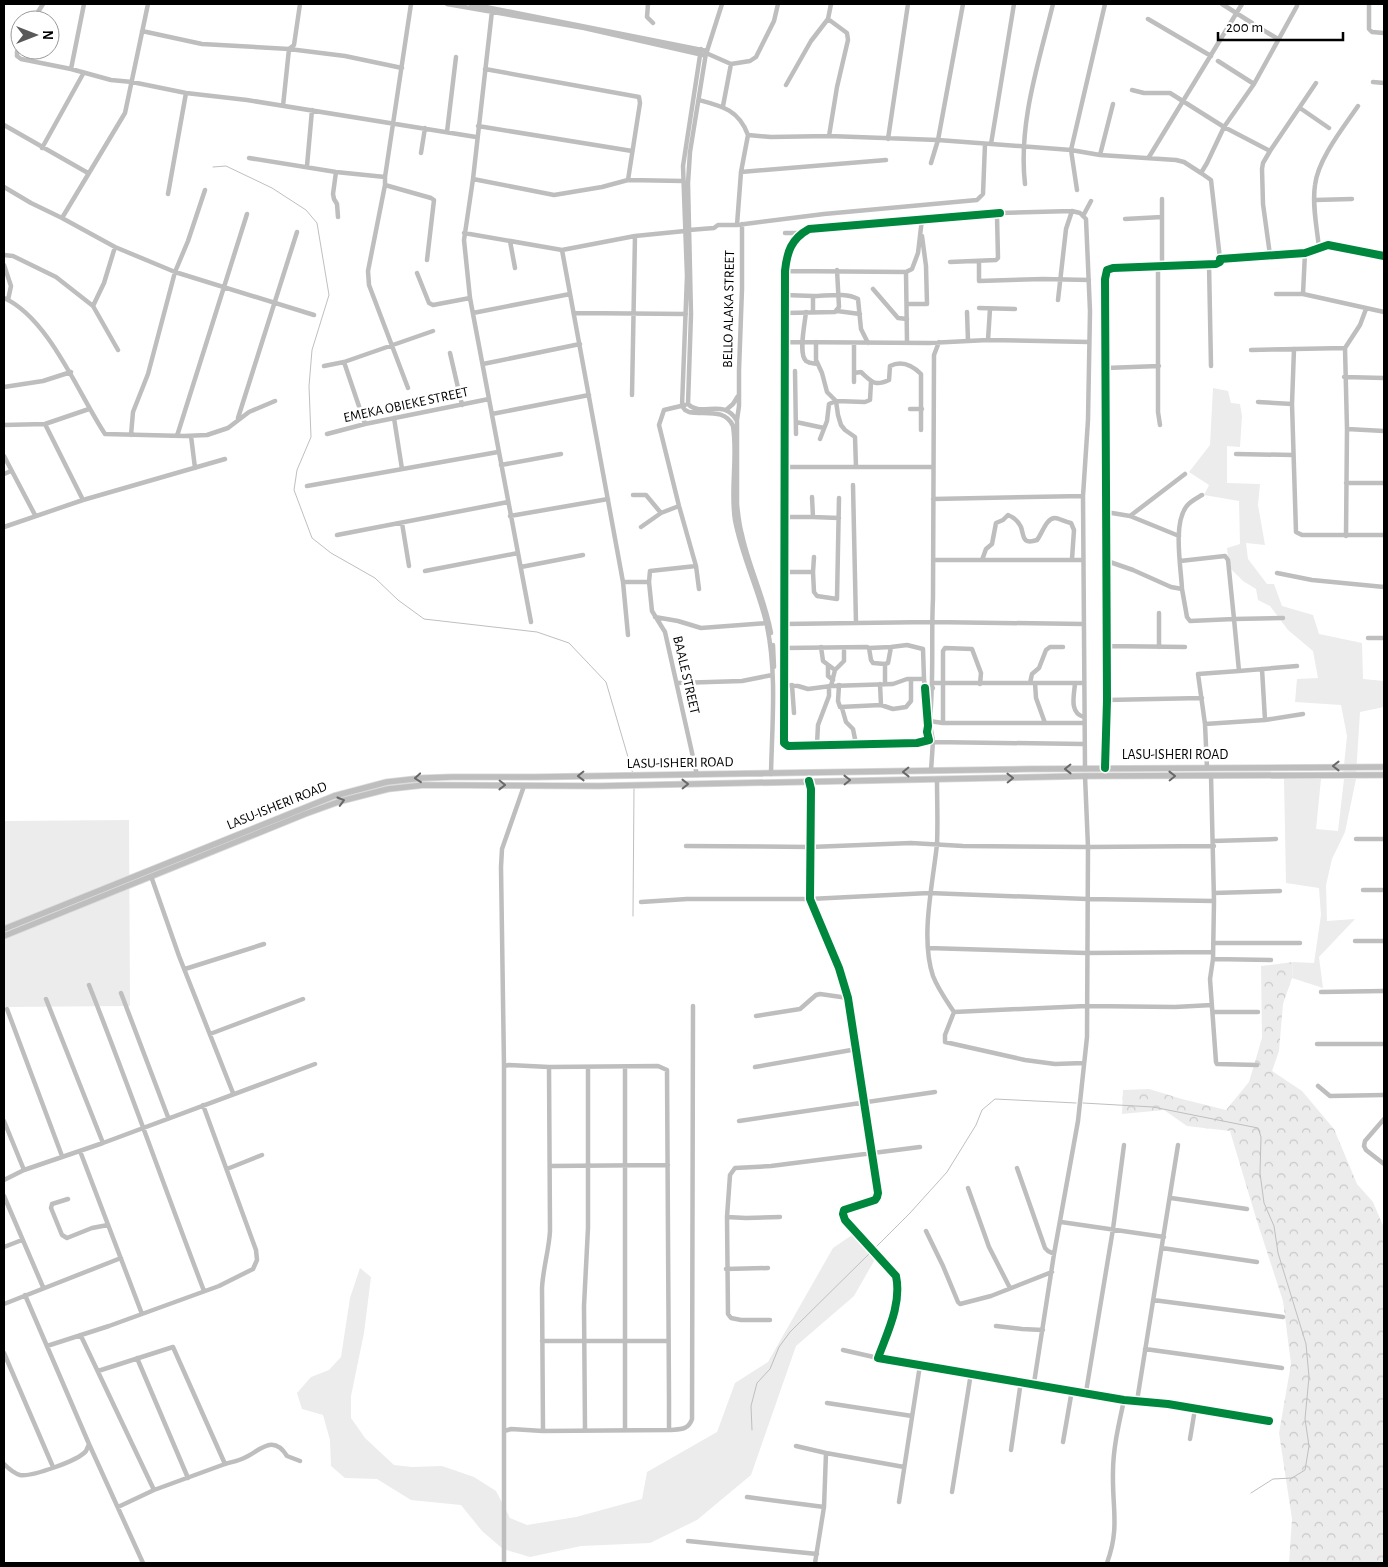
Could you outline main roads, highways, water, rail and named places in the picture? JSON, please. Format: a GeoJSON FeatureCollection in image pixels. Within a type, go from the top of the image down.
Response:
{"type":"FeatureCollection","features":[{"type":"Feature","properties":{"kind":"main road","name":"LASU-ISHERI ROAD"},"geometry":{"type":"LineString","coordinates":[[4,929],[334,796],[374,785],[423,778],[1384,766]]}},
{"type":"Feature","properties":{"kind":"main road"},"geometry":{"type":"LineString","coordinates":[[1027,769],[1027,777]]}},
{"type":"Feature","properties":{"kind":"main road","name":"LASU-ISHERI ROAD"},"geometry":{"type":"LineString","coordinates":[[4,936],[320,808],[388,789],[424,785],[524,786],[1085,776],[1384,775]]}},
{"type":"Feature","properties":{"kind":"waterway"},"geometry":{"type":"LineString","coordinates":[[213,167],[226,166],[272,188],[306,210],[317,223],[329,295],[312,350],[309,386],[311,437],[297,470],[294,490],[312,538],[331,553],[375,578],[398,600],[424,619],[537,632],[569,643],[606,682],[633,774]]}},
{"type":"Feature","properties":{"kind":"waterway"},"geometry":{"type":"LineString","coordinates":[[633,916],[634,788]]}},
{"type":"Feature","properties":{"kind":"waterway"},"geometry":{"type":"LineString","coordinates":[[875,1248],[947,1172],[976,1125],[982,1110],[995,1099],[1076,1103]]}},
{"type":"Feature","properties":{"kind":"waterway"},"geometry":{"type":"LineString","coordinates":[[1083,1103],[1153,1107],[1258,1128],[1261,1137],[1260,1173],[1264,1203],[1274,1226],[1278,1253],[1306,1344],[1309,1377],[1305,1419],[1309,1446],[1305,1470],[1292,1478],[1273,1479],[1251,1493]]}},
{"type":"Feature","properties":{"kind":"waterway"},"geometry":{"type":"LineString","coordinates":[[752,1430],[751,1406],[757,1383],[770,1369],[779,1347],[790,1332],[872,1251]]}}]}
